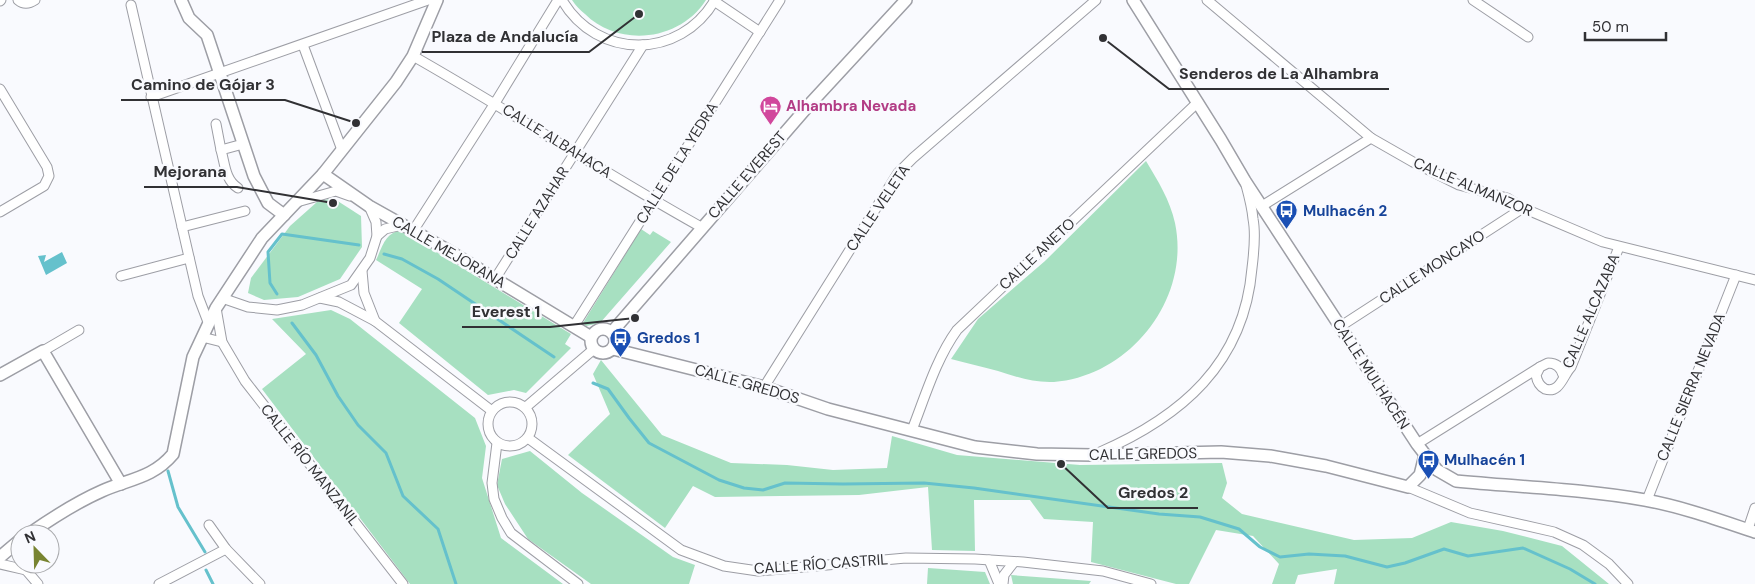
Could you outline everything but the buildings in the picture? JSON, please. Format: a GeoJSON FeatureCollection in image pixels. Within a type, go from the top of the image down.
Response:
{"type":"FeatureCollection","features":[{"type":"Feature","properties":{"kind":"street"},"geometry":{"type":"LineString","coordinates":[[18,0],[25,4],[35,0]]}},
{"type":"Feature","properties":{"kind":"street"},"geometry":{"type":"LineString","coordinates":[[181,0],[189,18],[207,35],[254,176],[268,202],[284,215]]}},
{"type":"Feature","properties":{"kind":"street"},"geometry":{"type":"LineString","coordinates":[[151,97],[428,0]]}},
{"type":"Feature","properties":{"kind":"street"},"geometry":{"type":"LineString","coordinates":[[44,524],[101,491],[146,476],[164,465],[173,454],[194,357],[208,322],[219,303],[262,238],[323,174],[396,82],[413,56],[437,0]]}},
{"type":"Feature","properties":{"kind":"street"},"geometry":{"type":"LineString","coordinates":[[413,231],[558,0]]}},
{"type":"Feature","properties":{"kind":"street"},"geometry":{"type":"LineString","coordinates":[[562,0],[582,25],[601,37],[621,44],[643,45],[660,43],[676,36],[692,28],[704,16],[714,1],[760,32]]}},
{"type":"Feature","properties":{"kind":"street","name":"CALLE DE LA YEDRA"},"geometry":{"type":"LineString","coordinates":[[574,326],[780,0]]}},
{"type":"Feature","properties":{"kind":"street","name":"CALLE EVEREST"},"geometry":{"type":"LineString","coordinates":[[612,332],[808,105],[906,0]]}},
{"type":"Feature","properties":{"kind":"street","name":"CALLE VELETA"},"geometry":{"type":"LineString","coordinates":[[764,387],[898,173],[1096,0]]}},
{"type":"Feature","properties":{"kind":"street","name":"CALLE MULHACÉN"},"geometry":{"type":"LineString","coordinates":[[1133,0],[1245,181],[1417,444],[1437,470],[1456,481],[1647,500],[1708,515],[1751,531]]}},
{"type":"Feature","properties":{"kind":"street","name":"CALLE ALMANZOR"},"geometry":{"type":"LineString","coordinates":[[1207,0],[1370,138],[1413,162],[1459,184],[1507,198],[1523,208],[1603,242],[1755,280]]}},
{"type":"Feature","properties":{"kind":"street"},"geometry":{"type":"LineString","coordinates":[[1473,0],[1528,37]]}},
{"type":"Feature","properties":{"kind":"street"},"geometry":{"type":"LineString","coordinates":[[130,5],[198,296],[208,322]]}},
{"type":"Feature","properties":{"kind":"street"},"geometry":{"type":"LineString","coordinates":[[303,45],[342,150]]}},
{"type":"Feature","properties":{"kind":"street","name":"CALLE AZAHAR"},"geometry":{"type":"LineString","coordinates":[[495,279],[643,45]]}},
{"type":"Feature","properties":{"kind":"street","name":"CALLE ALBAHACA"},"geometry":{"type":"LineString","coordinates":[[413,56],[495,103],[575,154],[701,228]]}},
{"type":"Feature","properties":{"kind":"street"},"geometry":{"type":"LineString","coordinates":[[0,89],[47,167],[49,176],[44,186],[0,212]]}},
{"type":"Feature","properties":{"kind":"street","name":"CALLE ANETO"},"geometry":{"type":"LineString","coordinates":[[912,430],[938,364],[957,330],[1197,103]]}},
{"type":"Feature","properties":{"kind":"street"},"geometry":{"type":"LineString","coordinates":[[216,124],[228,179],[238,188]]}},
{"type":"Feature","properties":{"kind":"street"},"geometry":{"type":"LineString","coordinates":[[1262,206],[1370,138]]}},
{"type":"Feature","properties":{"kind":"street"},"geometry":{"type":"LineString","coordinates":[[221,150],[243,144]]}},
{"type":"Feature","properties":{"kind":"street","name":"CALLE MEJORANA"},"geometry":{"type":"LineString","coordinates":[[323,174],[369,206],[592,337]]}},
{"type":"Feature","properties":{"kind":"street"},"geometry":{"type":"LineString","coordinates":[[1093,456],[1127,441],[1158,422],[1182,404],[1204,382],[1232,344],[1246,308],[1252,271],[1254,220],[1245,181]]}},
{"type":"Feature","properties":{"kind":"street","name":"CALLE MEJORANA"},"geometry":{"type":"LineString","coordinates":[[296,203],[336,191],[357,198]]}},
{"type":"Feature","properties":{"kind":"street"},"geometry":{"type":"LineString","coordinates":[[219,303],[277,310],[302,305],[351,285],[370,258],[377,236],[376,222],[369,206]]}},
{"type":"Feature","properties":{"kind":"street","name":"CALLE MONCAYO"},"geometry":{"type":"LineString","coordinates":[[1341,326],[1523,208]]}},
{"type":"Feature","properties":{"kind":"street"},"geometry":{"type":"LineString","coordinates":[[182,227],[245,211]]}},
{"type":"Feature","properties":{"kind":"street"},"geometry":{"type":"LineString","coordinates":[[377,236],[385,229],[402,225]]}},
{"type":"Feature","properties":{"kind":"street","name":"CALLE ALCAZABA"},"geometry":{"type":"LineString","coordinates":[[1540,367],[1537,371],[1537,380],[1546,389],[1555,389],[1561,383],[1563,375],[1571,367],[1619,247]]}},
{"type":"Feature","properties":{"kind":"street"},"geometry":{"type":"LineString","coordinates":[[121,276],[190,258]]}},
{"type":"Feature","properties":{"kind":"street"},"geometry":{"type":"LineString","coordinates":[[362,271],[364,293],[374,321]]}},
{"type":"Feature","properties":{"kind":"street","name":"CALLE SIERRA NEVADA"},"geometry":{"type":"LineString","coordinates":[[1647,500],[1736,274]]}},
{"type":"Feature","properties":{"kind":"street"},"geometry":{"type":"LineString","coordinates":[[320,298],[339,302],[374,321],[492,411]]}},
{"type":"Feature","properties":{"kind":"street","name":"CALLE RÍO MANZANIL"},"geometry":{"type":"LineString","coordinates":[[219,303],[222,342],[245,381],[403,584]]}},
{"type":"Feature","properties":{"kind":"street"},"geometry":{"type":"LineString","coordinates":[[600,328],[609,329],[612,332],[616,338],[613,348],[606,353],[598,352],[594,349],[591,344],[596,330],[600,328]]}},
{"type":"Feature","properties":{"kind":"street"},"geometry":{"type":"LineString","coordinates":[[0,375],[79,330]]}},
{"type":"Feature","properties":{"kind":"street"},"geometry":{"type":"LineString","coordinates":[[202,337],[222,342]]}},
{"type":"Feature","properties":{"kind":"street","name":"CALLE GREDOS"},"geometry":{"type":"LineString","coordinates":[[613,348],[764,387],[828,409],[975,447],[1036,454],[1093,456],[1220,452],[1270,456],[1326,466],[1408,487],[1470,513],[1554,532],[1583,545],[1609,564],[1628,584]]}},
{"type":"Feature","properties":{"kind":"street"},"geometry":{"type":"LineString","coordinates":[[526,407],[594,349]]}},
{"type":"Feature","properties":{"kind":"street"},"geometry":{"type":"LineString","coordinates":[[43,351],[121,484]]}},
{"type":"Feature","properties":{"kind":"street","name":"CALLE ALCAZABA"},"geometry":{"type":"LineString","coordinates":[[1417,444],[1543,364],[1552,363],[1560,367],[1563,375]]}},
{"type":"Feature","properties":{"kind":"street"},"geometry":{"type":"LineString","coordinates":[[504,402],[512,402],[526,407],[530,413],[533,426],[528,438],[517,446],[503,446],[492,438],[489,431],[489,417],[497,406],[504,402]]}},
{"type":"Feature","properties":{"kind":"street","name":"CALLE RÍO CASTRIL"},"geometry":{"type":"LineString","coordinates":[[528,438],[681,550],[724,566],[758,571],[906,558],[989,560],[1103,571],[1151,584]]}},
{"type":"Feature","properties":{"kind":"street"},"geometry":{"type":"LineString","coordinates":[[498,442],[492,483],[494,499],[511,534],[578,584]]}},
{"type":"Feature","properties":{"kind":"street"},"geometry":{"type":"LineString","coordinates":[[1408,487],[1420,475],[1425,456]]}},
{"type":"Feature","properties":{"kind":"street"},"geometry":{"type":"LineString","coordinates":[[1751,531],[1755,508]]}},
{"type":"Feature","properties":{"kind":"street"},"geometry":{"type":"LineString","coordinates":[[209,526],[226,550],[260,584]]}},
{"type":"Feature","properties":{"kind":"street"},"geometry":{"type":"LineString","coordinates":[[0,558],[10,549]]}},
{"type":"Feature","properties":{"kind":"street"},"geometry":{"type":"LineString","coordinates":[[159,584],[226,550]]}},
{"type":"Feature","properties":{"kind":"street"},"geometry":{"type":"LineString","coordinates":[[989,560],[1001,584]]}},
{"type":"Feature","properties":{"kind":"street"},"geometry":{"type":"LineString","coordinates":[[1001,584],[1004,575],[1014,562]]}},
{"type":"Feature","properties":{"kind":"street"},"geometry":{"type":"LineString","coordinates":[[30,574],[38,584]]}},
{"type":"Feature","properties":{"kind":"green space"},"geometry":{"type":"Polygon","coordinates":[[[572,0],[706,0],[695,14],[681,24],[665,31],[648,35],[631,35],[615,32],[599,25],[581,11],[572,0]]]}},
{"type":"Feature","properties":{"kind":"green space"},"geometry":{"type":"Polygon","coordinates":[[[1146,161],[1170,206],[1175,223],[1178,251],[1174,279],[1164,305],[1149,329],[1130,349],[1107,365],[1082,377],[1054,382],[1039,382],[951,359],[978,319],[1045,261],[1146,161]]]}},
{"type":"Feature","properties":{"kind":"green space"},"geometry":{"type":"Polygon","coordinates":[[[333,198],[361,216],[362,247],[340,279],[298,297],[264,300],[248,293],[251,278],[290,226],[317,202],[333,198]]]}},
{"type":"Feature","properties":{"kind":"green space"},"geometry":{"type":"Polygon","coordinates":[[[641,229],[650,235],[653,231],[671,242],[600,323],[586,326],[583,323],[641,229]]]}},
{"type":"Feature","properties":{"kind":"green space"},"geometry":{"type":"Polygon","coordinates":[[[400,230],[571,334],[565,344],[571,348],[526,393],[514,390],[488,395],[399,323],[422,289],[376,260],[387,238],[400,230]]]}},
{"type":"Feature","properties":{"kind":"green space"},"geometry":{"type":"Polygon","coordinates":[[[331,310],[350,319],[475,418],[486,446],[482,478],[501,538],[563,584],[410,584],[262,389],[306,354],[272,319],[331,310]]]}},
{"type":"Feature","properties":{"kind":"green space"},"geometry":{"type":"Polygon","coordinates":[[[601,360],[662,435],[731,463],[787,465],[833,470],[887,468],[892,436],[957,455],[1080,465],[1222,463],[1227,483],[1222,498],[1242,514],[1354,540],[1412,538],[1451,522],[1503,531],[1562,546],[1609,584],[1334,584],[1337,569],[1298,575],[1295,584],[1272,584],[1279,564],[1253,536],[1216,530],[1189,584],[1176,584],[1091,562],[1093,522],[1044,519],[1030,500],[974,500],[975,551],[932,550],[928,487],[859,495],[715,497],[693,486],[665,528],[568,455],[610,414],[593,374],[601,360]]]}},
{"type":"Feature","properties":{"kind":"green space"},"geometry":{"type":"Polygon","coordinates":[[[530,451],[582,493],[673,557],[695,565],[689,584],[591,584],[528,539],[505,504],[497,485],[502,459],[530,451]]]}},
{"type":"Feature","properties":{"kind":"green space"},"geometry":{"type":"Polygon","coordinates":[[[928,568],[985,572],[990,584],[927,584],[928,568]]]}},
{"type":"Feature","properties":{"kind":"green space"},"geometry":{"type":"Polygon","coordinates":[[[1011,575],[1091,581],[1089,584],[1013,584],[1011,575]]]}},
{"type":"Feature","properties":{"kind":"water"},"geometry":{"type":"Polygon","coordinates":[[[62,252],[67,263],[46,275],[38,256],[46,255],[44,262],[62,252]]]}},
{"type":"Feature","properties":{"kind":"waterway"},"geometry":{"type":"LineString","coordinates":[[277,294],[270,283],[268,252],[282,234],[359,245]]}},
{"type":"Feature","properties":{"kind":"waterway"},"geometry":{"type":"LineString","coordinates":[[384,254],[402,259],[438,279],[554,357]]}},
{"type":"Feature","properties":{"kind":"waterway"},"geometry":{"type":"LineString","coordinates":[[292,323],[316,355],[338,396],[358,425],[386,453],[403,496],[438,529],[456,584]]}},
{"type":"Feature","properties":{"kind":"waterway"},"geometry":{"type":"LineString","coordinates":[[593,383],[608,389],[649,443],[719,480],[744,488],[763,490],[785,483],[924,483],[974,488],[1159,514],[1200,517],[1239,529],[1260,547],[1280,557],[1309,554],[1345,556],[1387,567],[1405,563],[1444,549],[1468,556],[1523,548],[1570,569],[1595,584]]}},
{"type":"Feature","properties":{"kind":"waterway"},"geometry":{"type":"LineString","coordinates":[[168,471],[178,507],[205,552]]}},
{"type":"Feature","properties":{"kind":"waterway"},"geometry":{"type":"LineString","coordinates":[[206,570],[213,584]]}},
{"type":"Feature","properties":{"kind":"place","name":"Plaza de Andalucía"},"geometry":{"type":"Point","coordinates":[639,14]}},
{"type":"Feature","properties":{"kind":"place","name":"Senderos de La Alhambra"},"geometry":{"type":"Point","coordinates":[1103,38]}},
{"type":"Feature","properties":{"kind":"place","name":"Camino de Gójar 3"},"geometry":{"type":"Point","coordinates":[356,123]}},
{"type":"Feature","properties":{"kind":"place","name":"Alhambra Nevada"},"geometry":{"type":"Point","coordinates":[770,125]}},
{"type":"Feature","properties":{"kind":"place","name":"Mejorana"},"geometry":{"type":"Point","coordinates":[333,203]}},
{"type":"Feature","properties":{"kind":"place","name":"Mulhacén 2"},"geometry":{"type":"Point","coordinates":[1287,230]}},
{"type":"Feature","properties":{"kind":"place","name":"Everest 1"},"geometry":{"type":"Point","coordinates":[635,318]}},
{"type":"Feature","properties":{"kind":"place","name":"Gredos 1"},"geometry":{"type":"Point","coordinates":[621,357]}},
{"type":"Feature","properties":{"kind":"place","name":"Gredos 2"},"geometry":{"type":"Point","coordinates":[1061,464]}},
{"type":"Feature","properties":{"kind":"place","name":"Mulhacén 1"},"geometry":{"type":"Point","coordinates":[1428,479]}}]}
